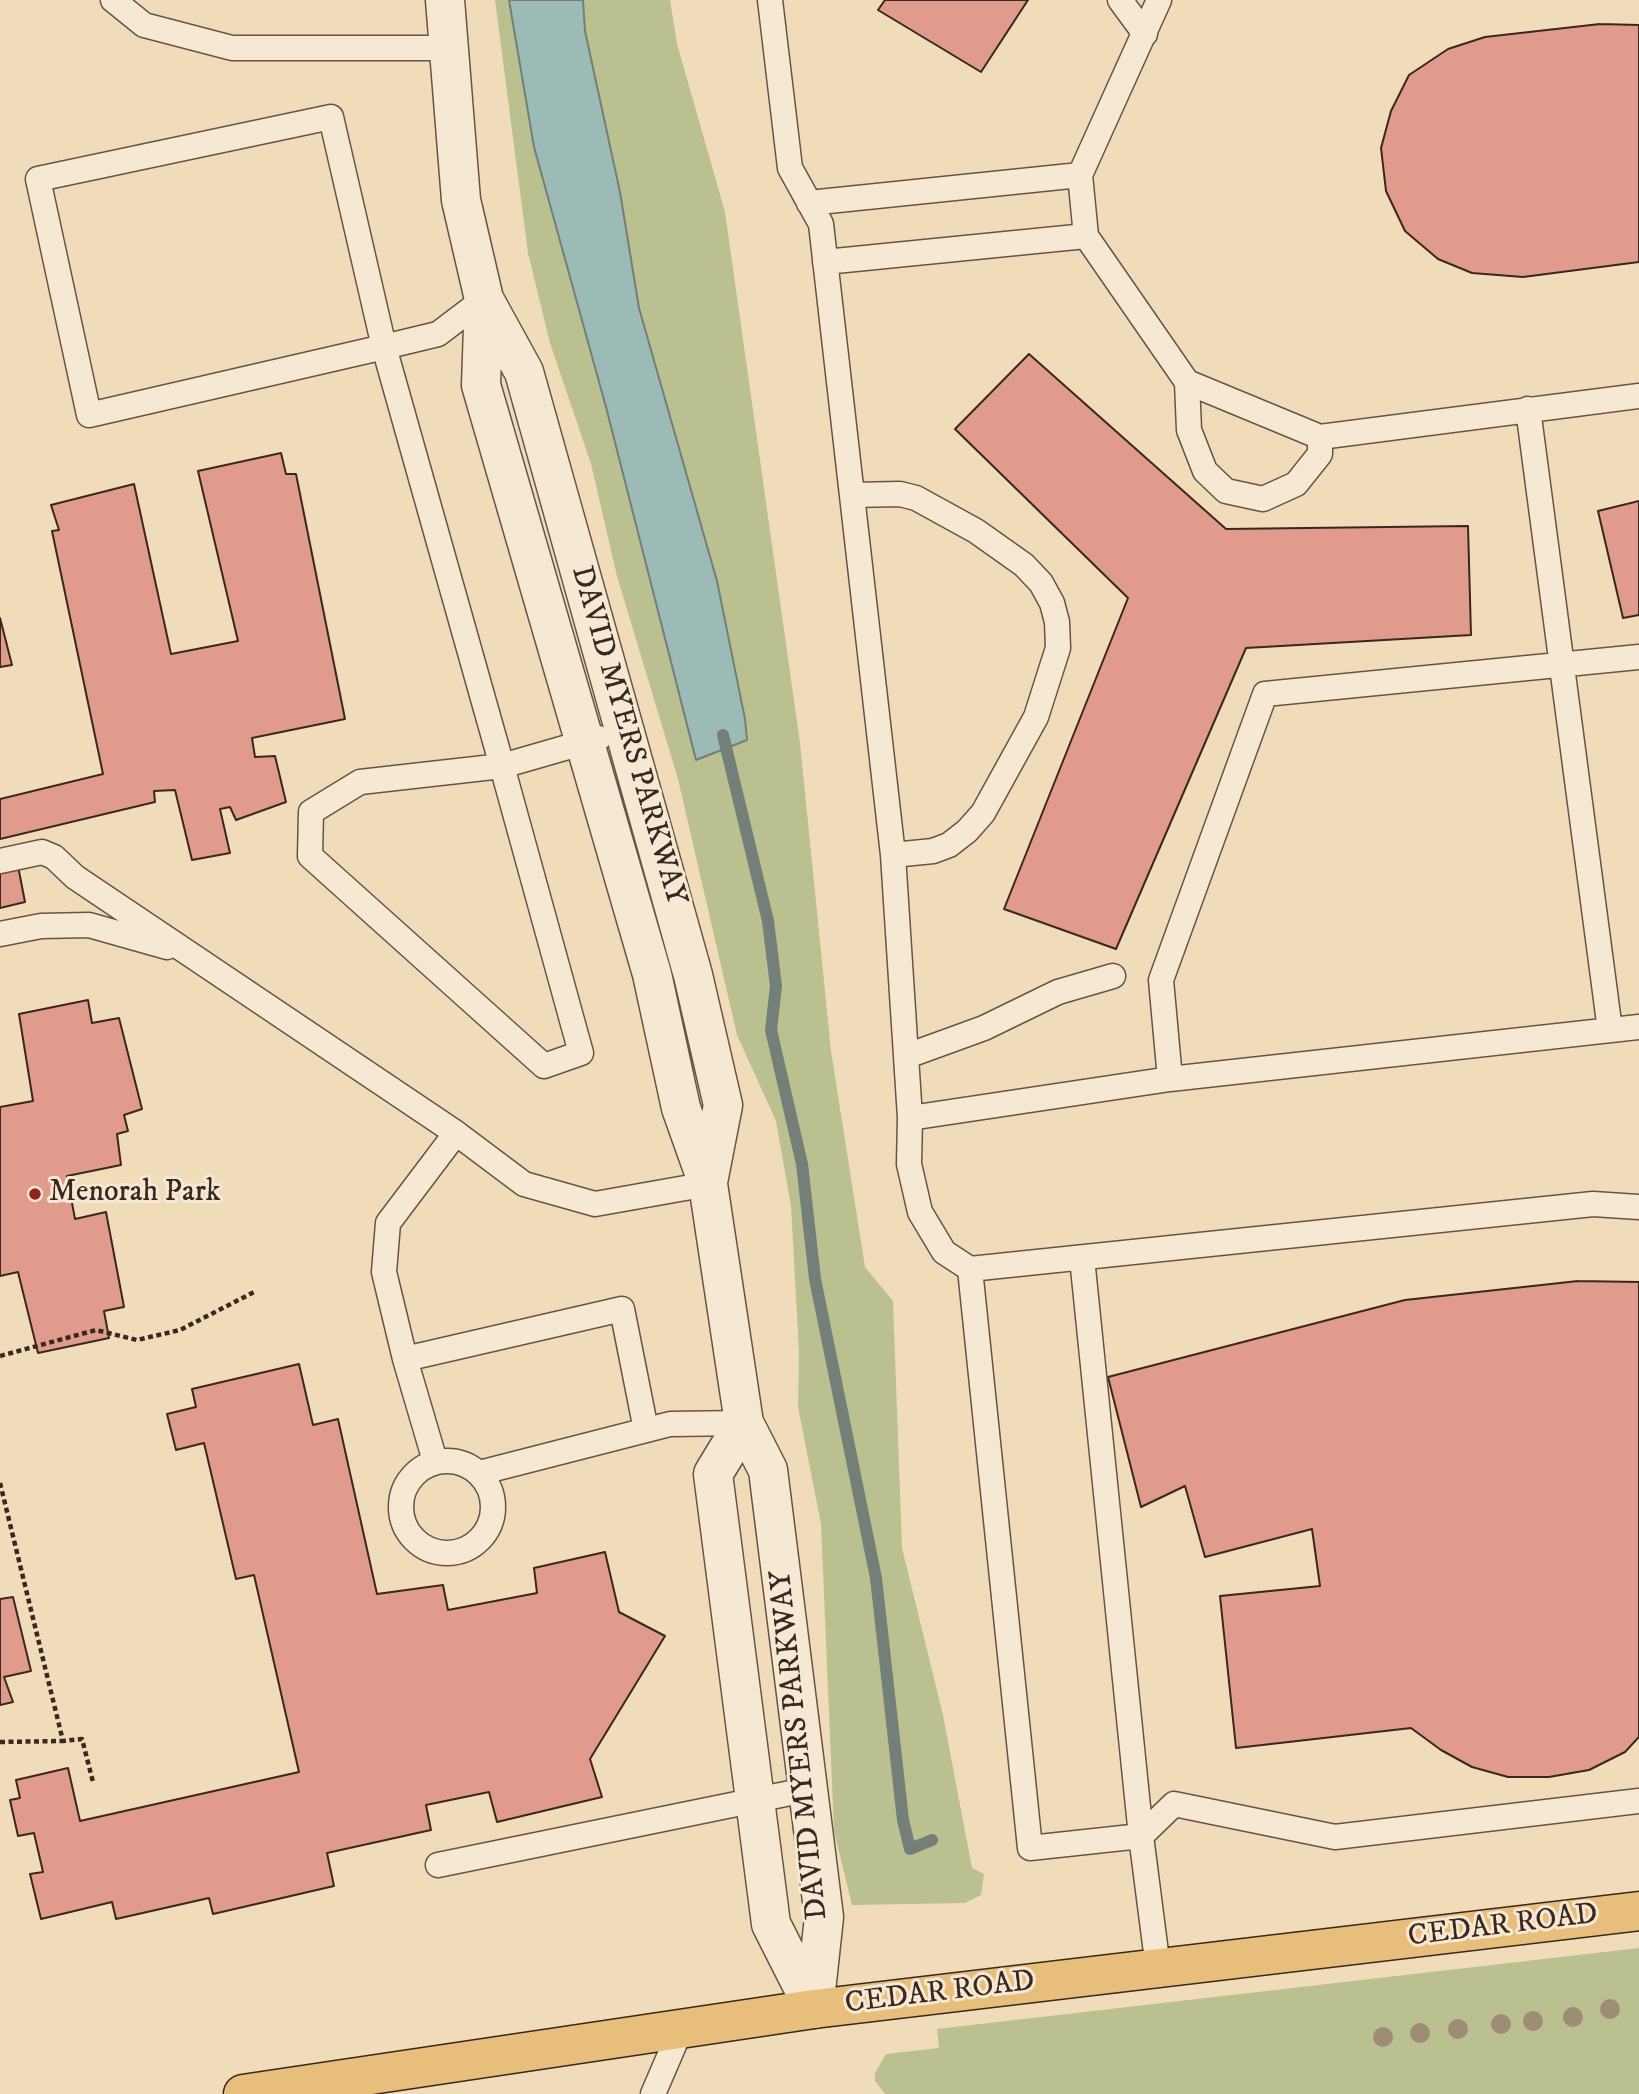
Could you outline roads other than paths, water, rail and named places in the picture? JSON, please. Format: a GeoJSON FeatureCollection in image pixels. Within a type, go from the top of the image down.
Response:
{"type":"FeatureCollection","features":[{"type":"Feature","properties":{"kind":"main road","name":"CEDAR ROAD"},"geometry":{"type":"LineString","coordinates":[[243,2094],[814,2009],[1639,1911]]}},
{"type":"Feature","properties":{"kind":"street","name":"DAVID MYERS PARKWAY"},"geometry":{"type":"LineString","coordinates":[[445,0],[461,200],[484,299],[481,385],[652,974],[681,1108],[708,1184],[744,1423],[768,1470],[824,1917],[814,2009]]}},
{"type":"Feature","properties":{"kind":"street","name":"DAVID MYERS PARKWAY"},"geometry":{"type":"LineString","coordinates":[[484,299],[524,372],[694,975],[723,1105],[708,1184]]}},
{"type":"Feature","properties":{"kind":"street","name":"DAVID MYERS PARKWAY"},"geometry":{"type":"LineString","coordinates":[[744,1423],[713,1474],[752,1802],[771,1924],[814,2009]]}},
{"type":"Feature","properties":{"kind":"lane"},"geometry":{"type":"LineString","coordinates":[[113,0],[144,25],[232,48],[448,48]]}},
{"type":"Feature","properties":{"kind":"lane"},"geometry":{"type":"LineString","coordinates":[[770,0],[790,168],[821,224],[893,855],[911,1118],[909,1164],[920,1212],[944,1252],[970,1269],[1593,1204],[1639,1207]]}},
{"type":"Feature","properties":{"kind":"lane"},"geometry":{"type":"LineString","coordinates":[[1120,0],[1145,34]]}},
{"type":"Feature","properties":{"kind":"lane"},"geometry":{"type":"LineString","coordinates":[[1159,0],[1080,175],[1086,236],[1187,382],[1189,430],[1205,471],[1226,491],[1263,499],[1296,484],[1320,454],[1320,437]]}},
{"type":"Feature","properties":{"kind":"lane"},"geometry":{"type":"LineString","coordinates":[[484,299],[438,334],[384,347],[89,415],[38,179],[331,117],[384,347],[502,766],[581,1053],[544,1066],[310,856],[311,812],[360,782],[502,766],[626,730]]}},
{"type":"Feature","properties":{"kind":"lane"},"geometry":{"type":"LineString","coordinates":[[809,203],[1080,175]]}},
{"type":"Feature","properties":{"kind":"lane"},"geometry":{"type":"LineString","coordinates":[[825,262],[1086,236]]}},
{"type":"Feature","properties":{"kind":"lane"},"geometry":{"type":"LineString","coordinates":[[1187,382],[1320,437],[1639,396]]}},
{"type":"Feature","properties":{"kind":"lane"},"geometry":{"type":"LineString","coordinates":[[1528,410],[1610,1030]]}},
{"type":"Feature","properties":{"kind":"lane"},"geometry":{"type":"LineString","coordinates":[[852,495],[900,494],[916,498],[976,531],[1024,565],[1041,583],[1058,622],[1058,648],[1036,717],[983,813],[967,831],[949,845],[933,851],[893,855]]}},
{"type":"Feature","properties":{"kind":"lane"},"geometry":{"type":"LineString","coordinates":[[1170,1079],[1161,980],[1265,694],[1639,657]]}},
{"type":"Feature","properties":{"kind":"lane"},"geometry":{"type":"LineString","coordinates":[[0,861],[42,852],[54,856],[75,877],[456,1133],[524,1184],[595,1204],[708,1184]]}},
{"type":"Feature","properties":{"kind":"lane"},"geometry":{"type":"LineString","coordinates":[[0,934],[41,926],[89,925],[187,952]]}},
{"type":"Feature","properties":{"kind":"lane"},"geometry":{"type":"LineString","coordinates":[[906,1056],[984,1028],[1058,992],[1113,976]]}},
{"type":"Feature","properties":{"kind":"lane"},"geometry":{"type":"LineString","coordinates":[[911,1118],[1170,1079],[1639,1027]]}},
{"type":"Feature","properties":{"kind":"lane"},"geometry":{"type":"LineString","coordinates":[[435,1461],[404,1359],[384,1272],[388,1223],[456,1133]]}},
{"type":"Feature","properties":{"kind":"lane"},"geometry":{"type":"LineString","coordinates":[[1082,1258],[1141,1836],[1158,1968]]}},
{"type":"Feature","properties":{"kind":"lane"},"geometry":{"type":"LineString","coordinates":[[970,1269],[1030,1848],[1141,1836],[1174,1804],[1335,1837],[1639,1801]]}},
{"type":"Feature","properties":{"kind":"lane"},"geometry":{"type":"LineString","coordinates":[[404,1359],[622,1309],[646,1430]]}},
{"type":"Feature","properties":{"kind":"lane"},"geometry":{"type":"LineString","coordinates":[[479,1473],[670,1424],[744,1423]]}},
{"type":"Feature","properties":{"kind":"lane"},"geometry":{"type":"LineString","coordinates":[[435,1461],[466,1464],[479,1473],[488,1485],[493,1499],[493,1514],[488,1529],[478,1541],[465,1549],[450,1553],[435,1552],[421,1546],[410,1536],[402,1522],[400,1506],[410,1478],[435,1461]]}},
{"type":"Feature","properties":{"kind":"lane"},"geometry":{"type":"LineString","coordinates":[[438,1865],[810,1789]]}},
{"type":"Feature","properties":{"kind":"lane"},"geometry":{"type":"LineString","coordinates":[[653,2094],[681,2029]]}},
{"type":"Feature","properties":{"kind":"water"},"geometry":{"type":"Polygon","coordinates":[[[509,0],[583,0],[585,31],[620,192],[639,308],[717,581],[745,719],[747,740],[696,760],[606,407],[534,147],[509,0]]]}},
{"type":"Feature","properties":{"kind":"waterway"},"geometry":{"type":"LineString","coordinates":[[723,735],[768,921],[776,986],[771,1030],[802,1164],[815,1279],[876,1578],[903,1820],[910,1849],[932,1840]]}},
{"type":"Feature","properties":{"kind":"place","name":"Menorah Park"},"geometry":{"type":"Point","coordinates":[35,1194]}}]}
